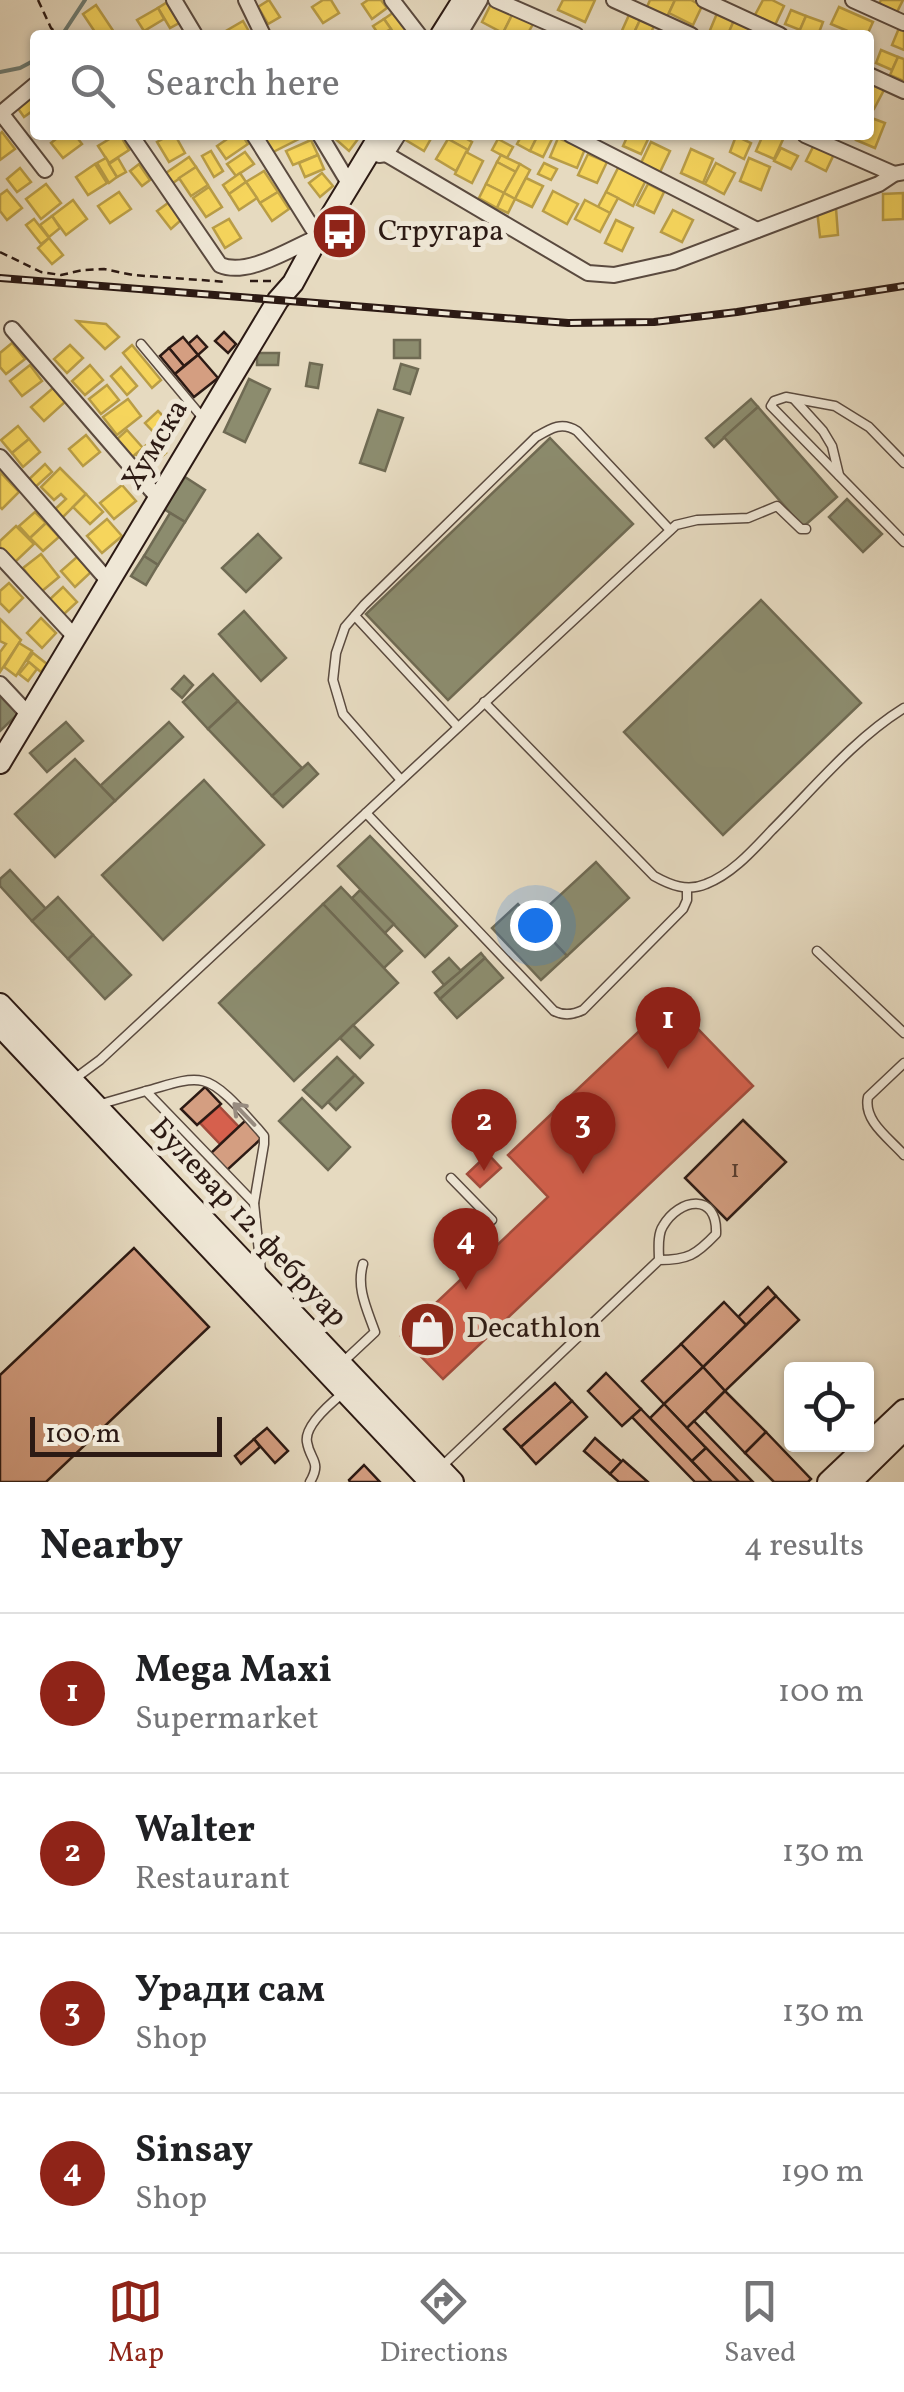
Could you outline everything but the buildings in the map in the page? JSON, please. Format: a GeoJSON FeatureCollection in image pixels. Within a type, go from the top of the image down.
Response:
{"type":"FeatureCollection","features":[{"type":"Feature","properties":{"kind":"main road"},"geometry":{"type":"LineString","coordinates":[[444,30],[462,0]]}},
{"type":"Feature","properties":{"kind":"main road","name":"Хумска"},"geometry":{"type":"LineString","coordinates":[[0,763],[278,300],[293,283],[350,185],[377,149]]}},
{"type":"Feature","properties":{"kind":"main road","name":"Булевар 12. фебруар"},"geometry":{"type":"LineString","coordinates":[[0,1004],[262,1281],[335,1369],[345,1391],[441,1477]]}},
{"type":"Feature","properties":{"kind":"main road","name":"Булевар 12. фебруар"},"geometry":{"type":"LineString","coordinates":[[0,1026],[441,1477]]}},
{"type":"Feature","properties":{"kind":"main road"},"geometry":{"type":"LineString","coordinates":[[828,1482],[904,1410]]}},
{"type":"Feature","properties":{"kind":"main road"},"geometry":{"type":"LineString","coordinates":[[851,1482],[904,1430]]}},
{"type":"Feature","properties":{"kind":"street"},"geometry":{"type":"LineString","coordinates":[[174,0],[191,30]]}},
{"type":"Feature","properties":{"kind":"street"},"geometry":{"type":"LineString","coordinates":[[246,0],[261,30]]}},
{"type":"Feature","properties":{"kind":"street"},"geometry":{"type":"LineString","coordinates":[[392,0],[415,30]]}},
{"type":"Feature","properties":{"kind":"street"},"geometry":{"type":"LineString","coordinates":[[462,30],[480,0]]}},
{"type":"Feature","properties":{"kind":"street"},"geometry":{"type":"LineString","coordinates":[[496,0],[565,30]]}},
{"type":"Feature","properties":{"kind":"street"},"geometry":{"type":"LineString","coordinates":[[614,0],[680,30]]}},
{"type":"Feature","properties":{"kind":"street"},"geometry":{"type":"LineString","coordinates":[[704,0],[769,30]]}},
{"type":"Feature","properties":{"kind":"street"},"geometry":{"type":"LineString","coordinates":[[853,0],[904,23]]}},
{"type":"Feature","properties":{"kind":"street"},"geometry":{"type":"LineString","coordinates":[[874,78],[904,92]]}},
{"type":"Feature","properties":{"kind":"street"},"geometry":{"type":"LineString","coordinates":[[30,89],[0,113],[45,170]]}},
{"type":"Feature","properties":{"kind":"street"},"geometry":{"type":"LineString","coordinates":[[134,140],[220,265],[228,268],[250,267],[318,237],[257,140]]}},
{"type":"Feature","properties":{"kind":"street"},"geometry":{"type":"LineString","coordinates":[[323,140],[350,185]]}},
{"type":"Feature","properties":{"kind":"street"},"geometry":{"type":"LineString","coordinates":[[581,140],[757,230]]}},
{"type":"Feature","properties":{"kind":"street"},"geometry":{"type":"LineString","coordinates":[[817,140],[899,173]]}},
{"type":"Feature","properties":{"kind":"street"},"geometry":{"type":"LineString","coordinates":[[377,149],[588,273],[614,275],[674,262],[899,173]]}},
{"type":"Feature","properties":{"kind":"street"},"geometry":{"type":"LineString","coordinates":[[12,328],[159,498]]}},
{"type":"Feature","properties":{"kind":"street"},"geometry":{"type":"LineString","coordinates":[[0,457],[110,583]]}},
{"type":"Feature","properties":{"kind":"street"},"geometry":{"type":"LineString","coordinates":[[0,556],[75,637]]}},
{"type":"Feature","properties":{"kind":"street"},"geometry":{"type":"LineString","coordinates":[[0,684],[29,715]]}},
{"type":"Feature","properties":{"kind":"lane"},"geometry":{"type":"LineString","coordinates":[[140,344],[205,420]]}},
{"type":"Feature","properties":{"kind":"lane"},"geometry":{"type":"LineString","coordinates":[[904,462],[868,427],[836,406],[794,398],[780,398],[772,406],[904,542]]}},
{"type":"Feature","properties":{"kind":"lane"},"geometry":{"type":"LineString","coordinates":[[794,398],[832,446],[838,475]]}},
{"type":"Feature","properties":{"kind":"lane"},"geometry":{"type":"LineString","coordinates":[[401,780],[343,714],[333,680],[336,653],[355,616],[536,438],[554,426],[568,425],[577,430],[670,530]]}},
{"type":"Feature","properties":{"kind":"lane"},"geometry":{"type":"LineString","coordinates":[[73,1080],[100,1060],[676,525],[748,518],[777,506],[801,528],[806,528]]}},
{"type":"Feature","properties":{"kind":"lane"},"geometry":{"type":"LineString","coordinates":[[355,616],[458,727]]}},
{"type":"Feature","properties":{"kind":"lane"},"geometry":{"type":"LineString","coordinates":[[484,702],[654,876],[669,885],[687,888],[704,885],[726,873],[878,724],[904,708]]}},
{"type":"Feature","properties":{"kind":"lane"},"geometry":{"type":"LineString","coordinates":[[366,813],[560,1014],[582,1010],[648,946],[684,909],[687,888]]}},
{"type":"Feature","properties":{"kind":"lane"},"geometry":{"type":"LineString","coordinates":[[817,952],[904,1033]]}},
{"type":"Feature","properties":{"kind":"lane"},"geometry":{"type":"LineString","coordinates":[[904,1064],[866,1102],[868,1115],[904,1155]]}},
{"type":"Feature","properties":{"kind":"lane"},"geometry":{"type":"LineString","coordinates":[[96,1105],[182,1082],[205,1081],[216,1086],[260,1130],[264,1144],[254,1202],[262,1281]]}},
{"type":"Feature","properties":{"kind":"lane"},"geometry":{"type":"LineString","coordinates":[[146,1091],[254,1202]]}},
{"type":"Feature","properties":{"kind":"lane"},"geometry":{"type":"LineString","coordinates":[[452,1178],[492,1220]]}},
{"type":"Feature","properties":{"kind":"lane"},"geometry":{"type":"LineString","coordinates":[[441,1477],[659,1260],[690,1256],[707,1244],[716,1234],[708,1208],[695,1203],[681,1206],[660,1233],[659,1260]]}},
{"type":"Feature","properties":{"kind":"lane"},"geometry":{"type":"LineString","coordinates":[[335,1369],[376,1332],[363,1302],[363,1264]]}},
{"type":"Feature","properties":{"kind":"lane"},"geometry":{"type":"LineString","coordinates":[[310,1482],[316,1462],[307,1442],[308,1434],[327,1406],[345,1391]]}},
{"type":"Feature","properties":{"kind":"path"},"geometry":{"type":"LineString","coordinates":[[38,0],[54,30]]}},
{"type":"Feature","properties":{"kind":"path"},"geometry":{"type":"LineString","coordinates":[[0,252],[41,272],[104,270],[230,282]]}},
{"type":"Feature","properties":{"kind":"path"},"geometry":{"type":"LineString","coordinates":[[245,281],[293,283]]}},
{"type":"Feature","properties":{"kind":"waterway"},"geometry":{"type":"LineString","coordinates":[[65,30],[85,0]]}},
{"type":"Feature","properties":{"kind":"waterway"},"geometry":{"type":"LineString","coordinates":[[0,72],[30,63]]}},
{"type":"Feature","properties":{"kind":"railway"},"geometry":{"type":"LineString","coordinates":[[0,278],[568,323],[654,322],[904,286]]}},
{"type":"Feature","properties":{"kind":"place","name":"Стругара"},"geometry":{"type":"Point","coordinates":[339,232]}},
{"type":"Feature","properties":{"kind":"place","name":"Mega Maxi"},"geometry":{"type":"Point","coordinates":[668,1069]}},
{"type":"Feature","properties":{"kind":"place","name":"Walter"},"geometry":{"type":"Point","coordinates":[484,1171]}},
{"type":"Feature","properties":{"kind":"place","name":"Уради сам"},"geometry":{"type":"Point","coordinates":[583,1174]}},
{"type":"Feature","properties":{"kind":"place","name":"Sinsay"},"geometry":{"type":"Point","coordinates":[466,1290]}},
{"type":"Feature","properties":{"kind":"place","name":"Decathlon"},"geometry":{"type":"Point","coordinates":[427,1329]}}]}
